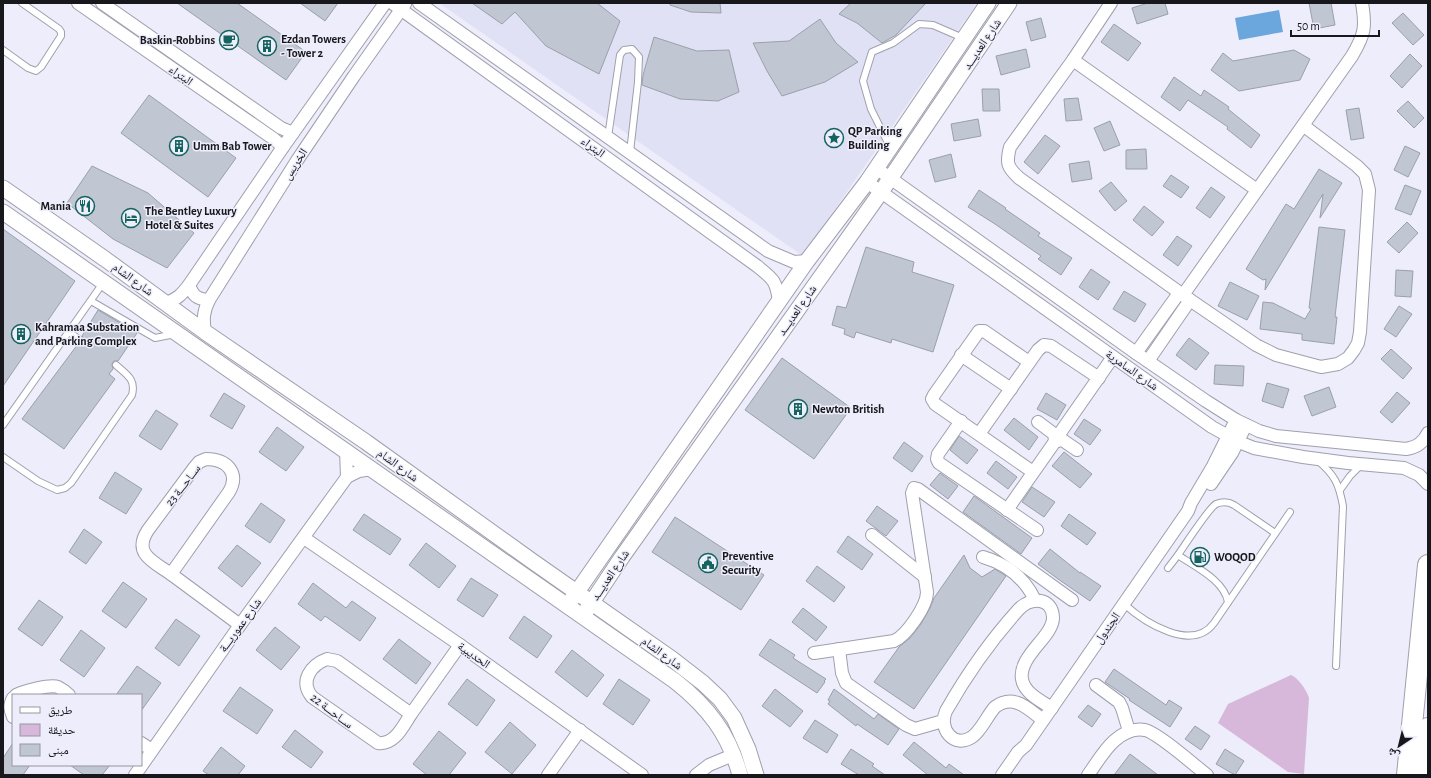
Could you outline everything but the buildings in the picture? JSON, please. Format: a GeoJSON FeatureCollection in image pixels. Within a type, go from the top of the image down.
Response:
{"type":"FeatureCollection","features":[{"type":"Feature","properties":{"kind":"highway"},"geometry":{"type":"LineString","coordinates":[[1407,775],[1428,565]]}},
{"type":"Feature","properties":{"kind":"highway"},"geometry":{"type":"LineString","coordinates":[[1423,775],[1428,728]]}},
{"type":"Feature","properties":{"kind":"street","name":"البتراء"},"geometry":{"type":"LineString","coordinates":[[78,3],[267,134],[283,147]]}},
{"type":"Feature","properties":{"kind":"street","name":"البتراء"},"geometry":{"type":"LineString","coordinates":[[102,3],[281,128],[293,133]]}},
{"type":"Feature","properties":{"kind":"street","name":"الخريس"},"geometry":{"type":"LineString","coordinates":[[165,303],[174,300],[182,294],[189,285],[283,147],[385,3]]}},
{"type":"Feature","properties":{"kind":"street","name":"البتراء"},"geometry":{"type":"LineString","coordinates":[[419,3],[768,251],[794,262],[807,261]]}},
{"type":"Feature","properties":{"kind":"street","name":"شارع العديـــد"},"geometry":{"type":"LineString","coordinates":[[567,605],[807,261],[867,182],[988,3]]}},
{"type":"Feature","properties":{"kind":"street","name":"شارع العديـــد"},"geometry":{"type":"LineString","coordinates":[[583,616],[622,557],[881,192],[1009,3]]}},
{"type":"Feature","properties":{"kind":"street"},"geometry":{"type":"LineString","coordinates":[[1111,3],[1073,60],[1010,147],[1007,159],[1010,169],[1019,178],[1184,296],[1256,345],[1276,355],[1321,367],[1338,364],[1348,358],[1358,343],[1360,332],[1369,190],[1365,174],[1357,166],[1304,126]]}},
{"type":"Feature","properties":{"kind":"street"},"geometry":{"type":"LineString","coordinates":[[1136,353],[1184,296],[1257,190],[1304,126],[1358,45],[1364,34],[1362,3]]}},
{"type":"Feature","properties":{"kind":"street","name":"البتراء"},"geometry":{"type":"LineString","coordinates":[[400,5],[757,266],[773,280],[778,290],[779,302]]}},
{"type":"Feature","properties":{"kind":"street","name":"الخريس"},"geometry":{"type":"LineString","coordinates":[[205,332],[203,318],[204,310],[209,300],[298,159],[400,5]]}},
{"type":"Feature","properties":{"kind":"street"},"geometry":{"type":"LineString","coordinates":[[1073,60],[1257,190]]}},
{"type":"Feature","properties":{"kind":"street","name":"شارع السامرية"},"geometry":{"type":"LineString","coordinates":[[876,168],[1136,353],[1241,422],[1259,431],[1276,436],[1406,449],[1418,445],[1424,440],[1428,432]]}},
{"type":"Feature","properties":{"kind":"street","name":"شارع السامرية"},"geometry":{"type":"LineString","coordinates":[[867,182],[1212,427],[1233,439],[1259,449],[1362,465],[1404,468],[1419,475],[1428,484]]}},
{"type":"Feature","properties":{"kind":"street","name":"شارع الشام"},"geometry":{"type":"LineString","coordinates":[[3,188],[105,259],[205,332],[366,442],[679,664],[712,691],[728,710],[737,724],[748,750],[756,775]]}},
{"type":"Feature","properties":{"kind":"street","name":"شارع الشام"},"geometry":{"type":"LineString","coordinates":[[3,212],[583,616],[691,694],[712,716],[720,728],[733,755],[740,775]]}},
{"type":"Feature","properties":{"kind":"street"},"geometry":{"type":"LineString","coordinates":[[189,285],[197,298],[209,300]]}},
{"type":"Feature","properties":{"kind":"street"},"geometry":{"type":"LineString","coordinates":[[1148,361],[1184,296]]}},
{"type":"Feature","properties":{"kind":"street"},"geometry":{"type":"LineString","coordinates":[[1029,362],[983,331],[978,332],[932,399],[935,404],[1033,472]]}},
{"type":"Feature","properties":{"kind":"street"},"geometry":{"type":"LineString","coordinates":[[979,434],[1041,346],[1049,345],[1099,378]]}},
{"type":"Feature","properties":{"kind":"street"},"geometry":{"type":"LineString","coordinates":[[962,355],[1011,389]]}},
{"type":"Feature","properties":{"kind":"street"},"geometry":{"type":"LineString","coordinates":[[1007,510],[1113,357]]}},
{"type":"Feature","properties":{"kind":"street"},"geometry":{"type":"LineString","coordinates":[[961,422],[938,454],[939,463],[1037,530]]}},
{"type":"Feature","properties":{"kind":"street"},"geometry":{"type":"LineString","coordinates":[[1038,422],[1077,450]]}},
{"type":"Feature","properties":{"kind":"street","name":"الجندول"},"geometry":{"type":"LineString","coordinates":[[1002,775],[1018,752],[1026,745],[1188,511],[1191,503],[1213,466],[1233,439],[1241,422]]}},
{"type":"Feature","properties":{"kind":"street"},"geometry":{"type":"LineString","coordinates":[[346,450],[347,477],[359,471],[372,469]]}},
{"type":"Feature","properties":{"kind":"street","name":"ســاحـــة 23"},"geometry":{"type":"LineString","coordinates":[[171,574],[229,492],[233,484],[232,473],[228,467],[214,459],[206,459],[199,462],[144,535],[142,546],[143,552],[146,556],[240,625]]}},
{"type":"Feature","properties":{"kind":"street","name":"شارع عموريـــة"},"geometry":{"type":"LineString","coordinates":[[142,765],[240,625],[347,477]]}},
{"type":"Feature","properties":{"kind":"street"},"geometry":{"type":"LineString","coordinates":[[814,653],[899,639],[908,629],[926,601],[928,592],[912,493],[914,488],[1072,600]]}},
{"type":"Feature","properties":{"kind":"street"},"geometry":{"type":"LineString","coordinates":[[872,536],[925,577]]}},
{"type":"Feature","properties":{"kind":"street","name":"الحديبية"},"geometry":{"type":"LineString","coordinates":[[304,538],[460,645],[642,775]]}},
{"type":"Feature","properties":{"kind":"street"},"geometry":{"type":"LineString","coordinates":[[982,557],[1001,564],[1018,575],[1035,600]]}},
{"type":"Feature","properties":{"kind":"street"},"geometry":{"type":"LineString","coordinates":[[1043,720],[1019,703],[1009,701],[1004,702],[994,708],[975,735],[966,740],[952,738],[945,730],[943,721],[944,716],[970,671],[989,645],[1022,605],[1026,602],[1035,600],[1039,600],[1048,605],[1052,612],[1052,622],[1051,626],[1025,663],[1022,678],[1028,692],[1052,708]]}},
{"type":"Feature","properties":{"kind":"street","name":"ســاحـــة 22"},"geometry":{"type":"LineString","coordinates":[[411,714],[337,661],[327,659],[319,662],[314,666],[308,675],[307,689],[312,697],[378,743],[389,742],[393,739],[411,714],[460,645]]}},
{"type":"Feature","properties":{"kind":"street"},"geometry":{"type":"LineString","coordinates":[[838,649],[842,673],[846,683],[906,725],[915,729],[943,721]]}},
{"type":"Feature","properties":{"kind":"street"},"geometry":{"type":"LineString","coordinates":[[1096,685],[1119,702],[1129,731]]}},
{"type":"Feature","properties":{"kind":"street"},"geometry":{"type":"LineString","coordinates":[[18,694],[24,691],[53,687],[60,688],[68,694]]}},
{"type":"Feature","properties":{"kind":"street"},"geometry":{"type":"LineString","coordinates":[[12,700],[10,703],[12,714]]}},
{"type":"Feature","properties":{"kind":"street"},"geometry":{"type":"LineString","coordinates":[[1088,775],[1113,742],[1129,731],[1137,729],[1146,730],[1156,735],[1207,775]]}},
{"type":"Feature","properties":{"kind":"street"},"geometry":{"type":"LineString","coordinates":[[548,775],[580,730]]}},
{"type":"Feature","properties":{"kind":"street"},"geometry":{"type":"LineString","coordinates":[[142,744],[152,750]]}},
{"type":"Feature","properties":{"kind":"street","name":"الجندول"},"geometry":{"type":"LineString","coordinates":[[1010,775],[1023,755],[1026,745]]}},
{"type":"Feature","properties":{"kind":"street"},"geometry":{"type":"LineString","coordinates":[[696,775],[709,765],[733,755]]}},
{"type":"Feature","properties":{"kind":"street","name":"شارع عموريـــة"},"geometry":{"type":"LineString","coordinates":[[135,775],[141,766]]}},
{"type":"Feature","properties":{"kind":"lane"},"geometry":{"type":"LineString","coordinates":[[3,50],[28,68],[36,71],[41,67],[61,36],[59,29],[22,3]]}},
{"type":"Feature","properties":{"kind":"lane"},"geometry":{"type":"LineString","coordinates":[[890,147],[871,109],[863,81],[872,52],[893,43],[919,24],[933,25],[963,38]]}},
{"type":"Feature","properties":{"kind":"lane"},"geometry":{"type":"LineString","coordinates":[[608,137],[620,55],[624,50],[632,49],[639,56],[638,82],[630,152]]}},
{"type":"Feature","properties":{"kind":"lane"},"geometry":{"type":"LineString","coordinates":[[3,425],[104,282]]}},
{"type":"Feature","properties":{"kind":"lane"},"geometry":{"type":"LineString","coordinates":[[91,301],[155,338],[174,334],[180,335]]}},
{"type":"Feature","properties":{"kind":"lane"},"geometry":{"type":"LineString","coordinates":[[69,332],[80,340]]}},
{"type":"Feature","properties":{"kind":"lane"},"geometry":{"type":"LineString","coordinates":[[3,457],[38,481],[58,490],[65,488],[72,483],[132,395],[134,387],[131,379],[116,365]]}},
{"type":"Feature","properties":{"kind":"lane"},"geometry":{"type":"LineString","coordinates":[[1315,458],[1332,476],[1340,490],[1343,511],[1336,666]]}},
{"type":"Feature","properties":{"kind":"lane"},"geometry":{"type":"LineString","coordinates":[[1340,490],[1350,476],[1362,465]]}},
{"type":"Feature","properties":{"kind":"lane"},"geometry":{"type":"LineString","coordinates":[[1168,568],[1213,506],[1222,502],[1231,503],[1275,533]]}},
{"type":"Feature","properties":{"kind":"lane"},"geometry":{"type":"LineString","coordinates":[[1124,604],[1139,616],[1156,626],[1174,633],[1189,636],[1201,635],[1210,628],[1290,512]]}},
{"type":"Feature","properties":{"kind":"lane"},"geometry":{"type":"LineString","coordinates":[[1178,555],[1220,584],[1225,592],[1228,602]]}},
{"type":"Feature","properties":{"kind":"shaded area"},"geometry":{"type":"Polygon","coordinates":[[[439,3],[977,3],[803,256],[439,3]]]}},
{"type":"Feature","properties":{"kind":"green space"},"geometry":{"type":"Polygon","coordinates":[[[1291,675],[1302,684],[1309,698],[1304,774],[1288,772],[1218,723],[1228,704],[1291,675]]]}},
{"type":"Feature","properties":{"kind":"water"},"geometry":{"type":"Polygon","coordinates":[[[1279,10],[1283,32],[1239,40],[1235,18],[1279,10]]]}},
{"type":"Feature","properties":{"kind":"place","name":"Baskin-Robbins"},"geometry":{"type":"Point","coordinates":[229,40]}},
{"type":"Feature","properties":{"kind":"place","name":"Ezdan Towers - Tower 2"},"geometry":{"type":"Point","coordinates":[267,46]}},
{"type":"Feature","properties":{"kind":"place","name":"QP Parking Building"},"geometry":{"type":"Point","coordinates":[834,138]}},
{"type":"Feature","properties":{"kind":"place","name":"Umm Bab Tower"},"geometry":{"type":"Point","coordinates":[179,146]}},
{"type":"Feature","properties":{"kind":"place","name":"Mania"},"geometry":{"type":"Point","coordinates":[85,206]}},
{"type":"Feature","properties":{"kind":"place","name":"The Bentley Luxury Hotel & Suites"},"geometry":{"type":"Point","coordinates":[131,218]}},
{"type":"Feature","properties":{"kind":"place","name":"Kahramaa Substation and Parking Complex"},"geometry":{"type":"Point","coordinates":[21,334]}},
{"type":"Feature","properties":{"kind":"place","name":"Newton British"},"geometry":{"type":"Point","coordinates":[798,409]}},
{"type":"Feature","properties":{"kind":"place","name":"WOQOD"},"geometry":{"type":"Point","coordinates":[1200,557]}},
{"type":"Feature","properties":{"kind":"place","name":"Preventive Security"},"geometry":{"type":"Point","coordinates":[708,563]}}]}
